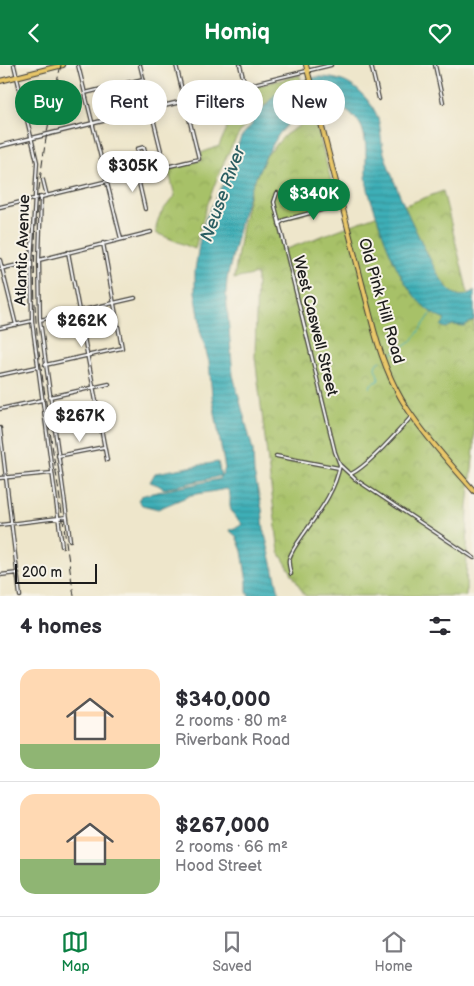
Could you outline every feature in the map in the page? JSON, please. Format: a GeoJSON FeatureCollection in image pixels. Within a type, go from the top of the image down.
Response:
{"type":"FeatureCollection","features":[{"type":"Feature","properties":{"kind":"main road"},"geometry":{"type":"LineString","coordinates":[[0,81],[63,65]]}},
{"type":"Feature","properties":{"kind":"main road","name":"Old Pink Hill Road"},"geometry":{"type":"LineString","coordinates":[[306,65],[374,330],[386,367],[412,416],[474,491]]}},
{"type":"Feature","properties":{"kind":"street","name":"Atlantic Avenue"},"geometry":{"type":"LineString","coordinates":[[14,65],[37,162],[31,261],[32,321],[62,546]]}},
{"type":"Feature","properties":{"kind":"street"},"geometry":{"type":"LineString","coordinates":[[0,146],[92,123],[78,65]]}},
{"type":"Feature","properties":{"kind":"street"},"geometry":{"type":"LineString","coordinates":[[85,93],[144,79],[140,65]]}},
{"type":"Feature","properties":{"kind":"street"},"geometry":{"type":"LineString","coordinates":[[176,65],[180,80]]}},
{"type":"Feature","properties":{"kind":"street"},"geometry":{"type":"LineString","coordinates":[[240,65],[244,80]]}},
{"type":"Feature","properties":{"kind":"street"},"geometry":{"type":"LineString","coordinates":[[263,82],[331,65]]}},
{"type":"Feature","properties":{"kind":"street"},"geometry":{"type":"LineString","coordinates":[[371,65],[379,99]]}},
{"type":"Feature","properties":{"kind":"street"},"geometry":{"type":"LineString","coordinates":[[435,65],[443,102]]}},
{"type":"Feature","properties":{"kind":"street"},"geometry":{"type":"LineString","coordinates":[[92,125],[121,239]]}},
{"type":"Feature","properties":{"kind":"street"},"geometry":{"type":"LineString","coordinates":[[155,125],[165,167]]}},
{"type":"Feature","properties":{"kind":"street"},"geometry":{"type":"LineString","coordinates":[[0,207],[199,159],[191,125]]}},
{"type":"Feature","properties":{"kind":"street"},"geometry":{"type":"LineString","coordinates":[[146,156],[161,152]]}},
{"type":"Feature","properties":{"kind":"street"},"geometry":{"type":"LineString","coordinates":[[137,174],[145,209]]}},
{"type":"Feature","properties":{"kind":"street","name":"Atlantic Avenue"},"geometry":{"type":"LineString","coordinates":[[43,180],[47,196]]}},
{"type":"Feature","properties":{"kind":"street","name":"West Caswell Street"},"geometry":{"type":"LineString","coordinates":[[277,193],[274,202],[339,467],[474,558]]}},
{"type":"Feature","properties":{"kind":"street","name":"Atlantic Avenue"},"geometry":{"type":"LineString","coordinates":[[41,198],[40,319],[70,539]]}},
{"type":"Feature","properties":{"kind":"street"},"geometry":{"type":"LineString","coordinates":[[279,224],[284,220],[342,205]]}},
{"type":"Feature","properties":{"kind":"street"},"geometry":{"type":"LineString","coordinates":[[39,260],[151,232]]}},
{"type":"Feature","properties":{"kind":"street"},"geometry":{"type":"LineString","coordinates":[[45,365],[122,348],[103,243]]}},
{"type":"Feature","properties":{"kind":"street"},"geometry":{"type":"LineString","coordinates":[[68,252],[107,460]]}},
{"type":"Feature","properties":{"kind":"street"},"geometry":{"type":"LineString","coordinates":[[0,260],[16,325]]}},
{"type":"Feature","properties":{"kind":"street"},"geometry":{"type":"LineString","coordinates":[[1,269],[31,261]]}},
{"type":"Feature","properties":{"kind":"street"},"geometry":{"type":"LineString","coordinates":[[40,319],[135,298]]}},
{"type":"Feature","properties":{"kind":"street"},"geometry":{"type":"LineString","coordinates":[[0,329],[32,321]]}},
{"type":"Feature","properties":{"kind":"street"},"geometry":{"type":"LineString","coordinates":[[0,375],[37,367]]}},
{"type":"Feature","properties":{"kind":"street"},"geometry":{"type":"LineString","coordinates":[[50,397],[109,384]]}},
{"type":"Feature","properties":{"kind":"street"},"geometry":{"type":"LineString","coordinates":[[0,409],[42,400]]}},
{"type":"Feature","properties":{"kind":"street"},"geometry":{"type":"LineString","coordinates":[[350,475],[369,461],[412,416]]}},
{"type":"Feature","properties":{"kind":"street"},"geometry":{"type":"LineString","coordinates":[[0,427],[20,596]]}},
{"type":"Feature","properties":{"kind":"street"},"geometry":{"type":"LineString","coordinates":[[58,456],[104,447]]}},
{"type":"Feature","properties":{"kind":"street"},"geometry":{"type":"LineString","coordinates":[[276,456],[339,467],[336,484],[292,552],[288,561],[291,574]]}},
{"type":"Feature","properties":{"kind":"street"},"geometry":{"type":"LineString","coordinates":[[0,478],[52,473]]}},
{"type":"Feature","properties":{"kind":"street"},"geometry":{"type":"LineString","coordinates":[[0,525],[66,517]]}},
{"type":"Feature","properties":{"kind":"street"},"geometry":{"type":"LineString","coordinates":[[0,575],[18,573]]}},
{"type":"Feature","properties":{"kind":"green space"},"geometry":{"type":"Polygon","coordinates":[[[300,75],[301,80],[280,80],[300,75]]]}},
{"type":"Feature","properties":{"kind":"green space"},"geometry":{"type":"Polygon","coordinates":[[[273,82],[273,100],[263,107],[263,84],[273,82]]]}},
{"type":"Feature","properties":{"kind":"green space"},"geometry":{"type":"Polygon","coordinates":[[[223,125],[245,125],[224,162],[217,179],[204,215],[195,249],[156,233],[159,218],[175,196],[168,169],[202,160],[201,153],[219,146],[227,128],[223,125]]]}},
{"type":"Feature","properties":{"kind":"green space"},"geometry":{"type":"Polygon","coordinates":[[[300,125],[316,125],[337,203],[277,221],[284,250],[443,191],[474,317],[474,448],[468,507],[466,596],[305,596],[279,552],[255,357],[257,274],[234,279],[242,226],[251,188],[266,156],[285,135],[300,125]]]}},
{"type":"Feature","properties":{"kind":"water","name":"Neuse River"},"geometry":{"type":"Polygon","coordinates":[[[326,77],[338,80],[306,80],[326,77]]]}},
{"type":"Feature","properties":{"kind":"water","name":"Neuse River"},"geometry":{"type":"Polygon","coordinates":[[[345,83],[361,93],[372,106],[378,118],[382,147],[399,192],[441,279],[447,287],[460,296],[474,290],[474,320],[464,326],[453,325],[446,328],[441,326],[445,320],[432,313],[420,302],[409,289],[400,273],[385,241],[367,185],[364,135],[360,124],[345,109],[345,83]]]}},
{"type":"Feature","properties":{"kind":"water","name":"Neuse River"},"geometry":{"type":"Polygon","coordinates":[[[273,97],[273,125],[287,125],[279,134],[266,156],[251,188],[241,220],[227,279],[226,294],[233,375],[253,450],[254,473],[262,509],[264,530],[280,596],[249,596],[247,592],[242,551],[236,536],[230,531],[242,524],[231,510],[230,494],[227,489],[191,495],[158,509],[142,505],[138,500],[141,496],[148,494],[219,479],[225,469],[212,396],[209,362],[200,330],[195,292],[195,270],[200,238],[206,218],[223,184],[241,137],[251,125],[263,125],[263,108],[273,97]]]}},
{"type":"Feature","properties":{"kind":"water"},"geometry":{"type":"Polygon","coordinates":[[[218,462],[221,476],[164,489],[150,482],[155,473],[218,462]]]}},
{"type":"Feature","properties":{"kind":"waterway"},"geometry":{"type":"LineString","coordinates":[[385,358],[412,341],[431,314]]}},
{"type":"Feature","properties":{"kind":"waterway"},"geometry":{"type":"LineString","coordinates":[[370,388],[371,384],[378,381],[379,378],[375,368],[376,364],[381,361]]}},
{"type":"Feature","properties":{"kind":"railway"},"geometry":{"type":"LineString","coordinates":[[61,65],[48,128],[39,192],[36,225],[35,289],[36,321],[41,365],[74,596]]}}]}
